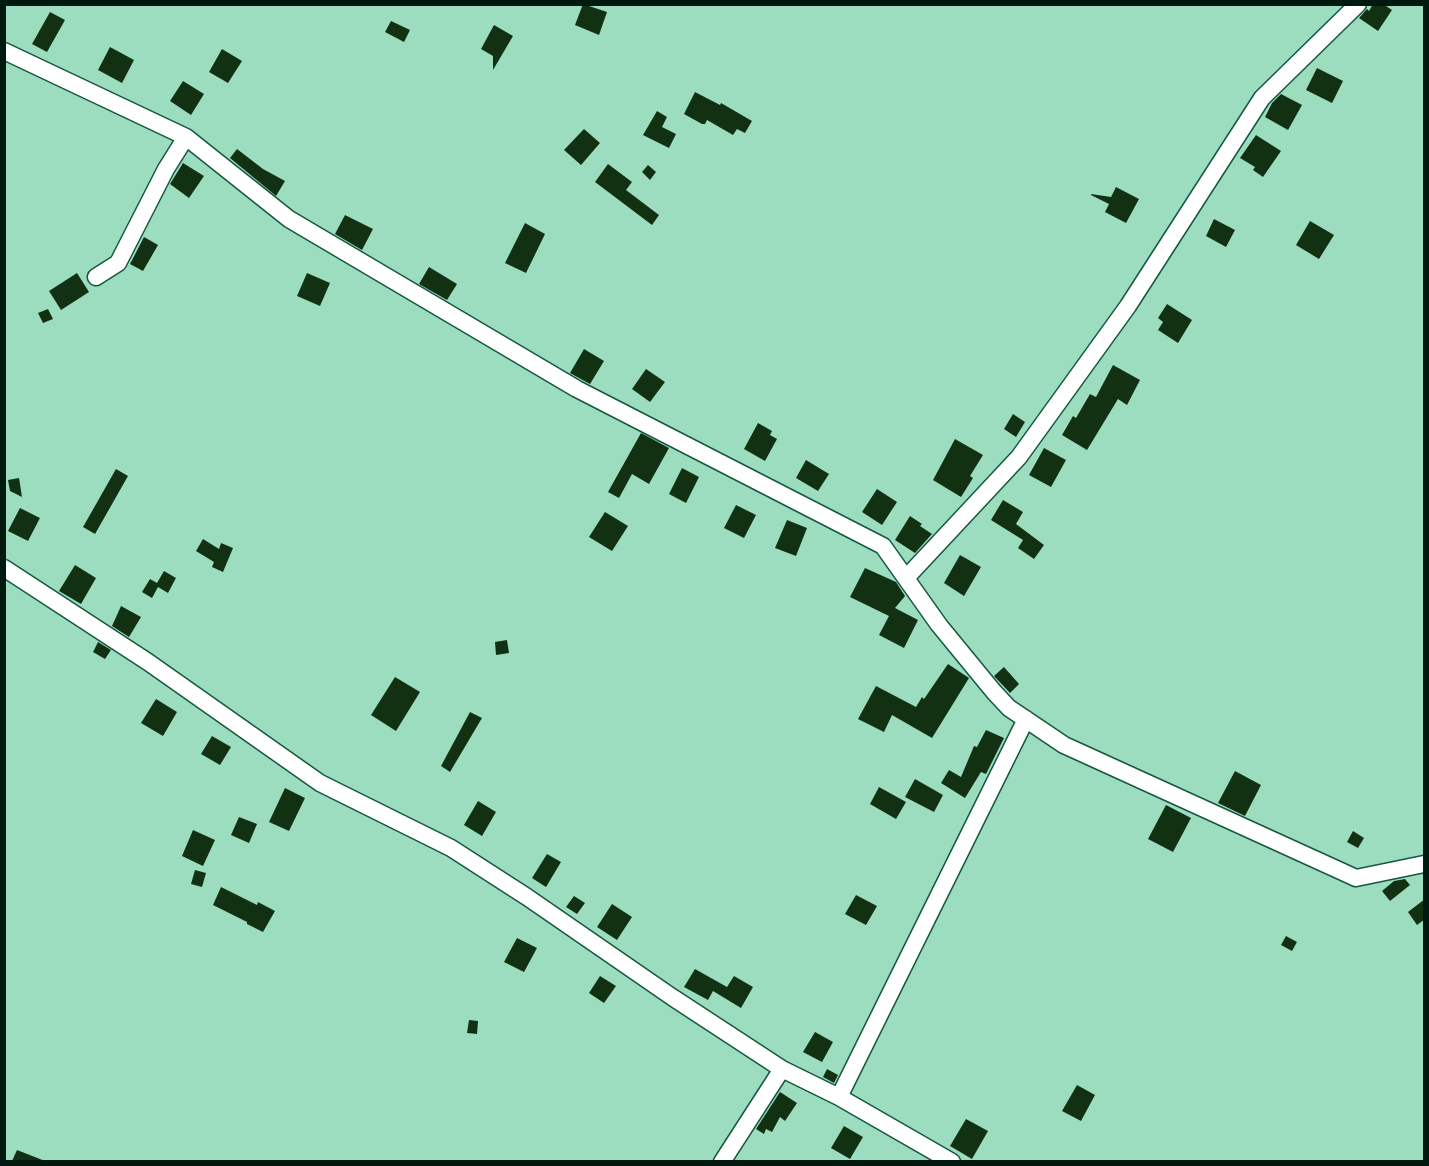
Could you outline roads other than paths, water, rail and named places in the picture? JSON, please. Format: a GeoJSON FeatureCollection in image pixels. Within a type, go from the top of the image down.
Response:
{"type":"FeatureCollection","features":[{"type":"Feature","properties":{"kind":"street"},"geometry":{"type":"LineString","coordinates":[[906,578],[1019,457],[1128,306],[1262,98],[1358,4]]}},
{"type":"Feature","properties":{"kind":"street"},"geometry":{"type":"LineString","coordinates":[[4,51],[186,137],[289,219],[577,390],[883,546],[974,669],[1009,708],[1064,745],[1356,878],[1425,864]]}},
{"type":"Feature","properties":{"kind":"street"},"geometry":{"type":"LineString","coordinates":[[96,277],[118,263],[166,169],[186,137]]}},
{"type":"Feature","properties":{"kind":"street"},"geometry":{"type":"LineString","coordinates":[[4,568],[148,662],[320,783],[451,848],[782,1070],[839,1097],[952,1161]]}},
{"type":"Feature","properties":{"kind":"street"},"geometry":{"type":"LineString","coordinates":[[839,1097],[1026,719]]}},
{"type":"Feature","properties":{"kind":"street"},"geometry":{"type":"LineString","coordinates":[[722,1161],[782,1070]]}}]}
